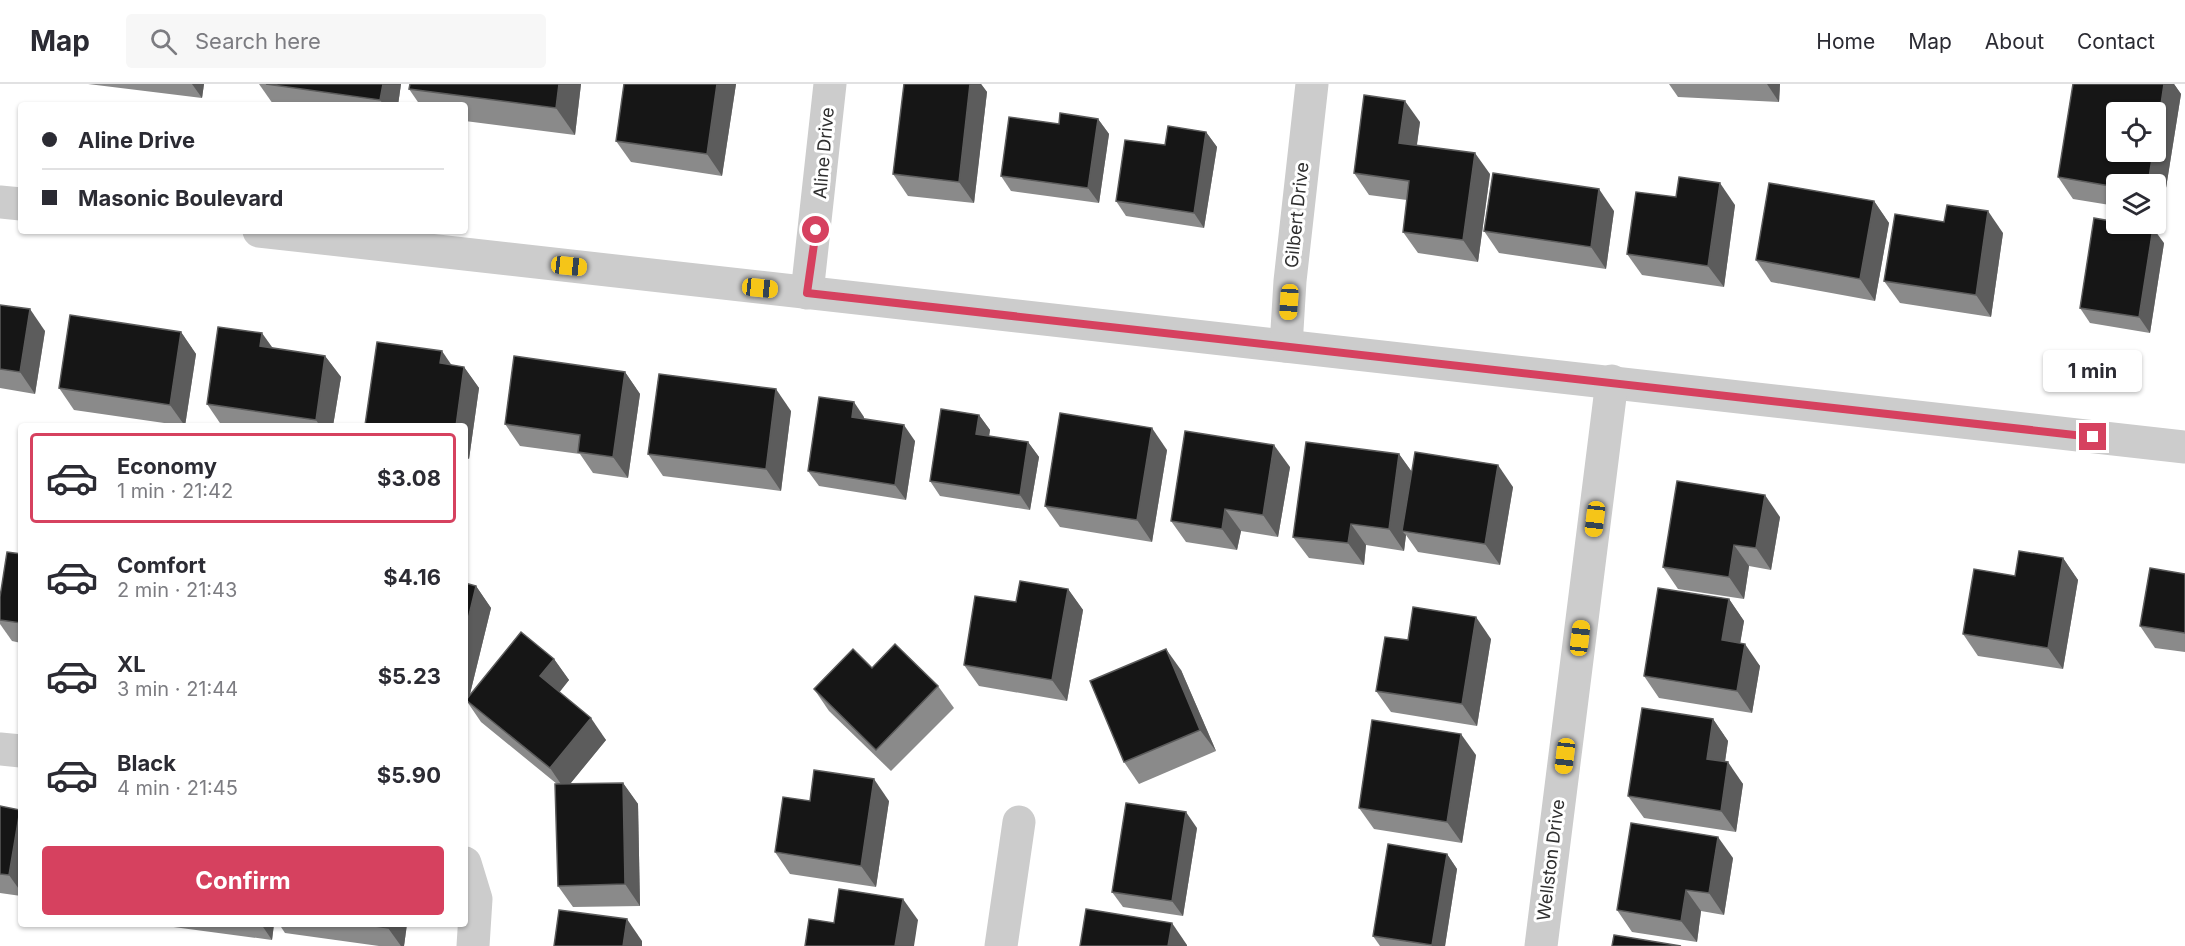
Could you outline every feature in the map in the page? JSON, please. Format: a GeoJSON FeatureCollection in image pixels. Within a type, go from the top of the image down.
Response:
{"type":"FeatureCollection","features":[{"type":"Feature","properties":{"kind":"street","name":"Aline Drive"},"geometry":{"type":"LineString","coordinates":[[807,293],[830,84]]}},
{"type":"Feature","properties":{"kind":"street","name":"Gilbert Drive"},"geometry":{"type":"LineString","coordinates":[[1286,346],[1290,281],[1312,84]]}},
{"type":"Feature","properties":{"kind":"street"},"geometry":{"type":"LineString","coordinates":[[0,202],[18,204]]}},
{"type":"Feature","properties":{"kind":"street"},"geometry":{"type":"LineString","coordinates":[[286,234],[2185,447]]}},
{"type":"Feature","properties":{"kind":"street","name":"Wellston Drive"},"geometry":{"type":"LineString","coordinates":[[1540,946],[1612,381]]}},
{"type":"Feature","properties":{"kind":"street"},"geometry":{"type":"LineString","coordinates":[[0,749],[18,751]]}},
{"type":"Feature","properties":{"kind":"street"},"geometry":{"type":"LineString","coordinates":[[1001,946],[1019,822]]}},
{"type":"Feature","properties":{"kind":"street"},"geometry":{"type":"LineString","coordinates":[[468,872],[476,899],[473,946]]}},
{"type":"Feature","properties":{"kind":"building"},"geometry":{"type":"Polygon","coordinates":[[[266,84],[383,84],[380,100],[266,84]]]}},
{"type":"Feature","properties":{"kind":"building"},"geometry":{"type":"Polygon","coordinates":[[[410,84],[559,84],[556,108],[409,89],[410,84]]]}},
{"type":"Feature","properties":{"kind":"building"},"geometry":{"type":"Polygon","coordinates":[[[624,84],[717,84],[707,154],[616,141],[624,84]]]}},
{"type":"Feature","properties":{"kind":"building"},"geometry":{"type":"Polygon","coordinates":[[[904,84],[970,84],[959,182],[893,174],[904,84]]]}},
{"type":"Feature","properties":{"kind":"building"},"geometry":{"type":"Polygon","coordinates":[[[2073,84],[2164,84],[2161,102],[2106,102],[2106,162],[2151,162],[2150,174],[2106,174],[2106,185],[2058,177],[2073,84]]]}},
{"type":"Feature","properties":{"kind":"building"},"geometry":{"type":"Polygon","coordinates":[[[1364,95],[1405,101],[1399,143],[1475,153],[1463,240],[1403,232],[1409,181],[1354,173],[1364,95]]]}},
{"type":"Feature","properties":{"kind":"building"},"geometry":{"type":"Polygon","coordinates":[[[1060,113],[1098,119],[1088,188],[1001,176],[1009,117],[1059,124],[1060,113]]]}},
{"type":"Feature","properties":{"kind":"building"},"geometry":{"type":"Polygon","coordinates":[[[1168,126],[1206,132],[1194,213],[1116,201],[1125,140],[1165,145],[1168,126]]]}},
{"type":"Feature","properties":{"kind":"building"},"geometry":{"type":"Polygon","coordinates":[[[1493,173],[1599,189],[1591,247],[1484,231],[1493,173]]]}},
{"type":"Feature","properties":{"kind":"building"},"geometry":{"type":"Polygon","coordinates":[[[1679,177],[1720,183],[1708,266],[1627,254],[1636,192],[1676,197],[1679,177]]]}},
{"type":"Feature","properties":{"kind":"building"},"geometry":{"type":"Polygon","coordinates":[[[1769,183],[1874,201],[1860,279],[1756,260],[1769,183]]]}},
{"type":"Feature","properties":{"kind":"building"},"geometry":{"type":"Polygon","coordinates":[[[1947,205],[1988,211],[1976,295],[1884,281],[1895,214],[1944,222],[1947,205]]]}},
{"type":"Feature","properties":{"kind":"building"},"geometry":{"type":"Polygon","coordinates":[[[2094,218],[2106,220],[2106,234],[2152,234],[2139,317],[2080,308],[2094,218]]]}},
{"type":"Feature","properties":{"kind":"building"},"geometry":{"type":"Polygon","coordinates":[[[0,305],[30,309],[20,372],[0,369],[0,305]]]}},
{"type":"Feature","properties":{"kind":"building"},"geometry":{"type":"Polygon","coordinates":[[[70,315],[181,332],[170,405],[59,388],[70,315]]]}},
{"type":"Feature","properties":{"kind":"building"},"geometry":{"type":"Polygon","coordinates":[[[218,327],[262,333],[260,346],[325,356],[316,420],[207,404],[218,327]]]}},
{"type":"Feature","properties":{"kind":"building"},"geometry":{"type":"Polygon","coordinates":[[[377,342],[442,351],[440,363],[464,367],[456,423],[365,423],[377,342]]]}},
{"type":"Feature","properties":{"kind":"building"},"geometry":{"type":"Polygon","coordinates":[[[514,356],[625,372],[613,457],[578,452],[580,435],[505,424],[514,356]]]}},
{"type":"Feature","properties":{"kind":"building"},"geometry":{"type":"Polygon","coordinates":[[[659,374],[776,389],[766,469],[648,454],[659,374]]]}},
{"type":"Feature","properties":{"kind":"building"},"geometry":{"type":"Polygon","coordinates":[[[819,397],[854,402],[852,417],[904,425],[895,485],[808,471],[819,397]]]}},
{"type":"Feature","properties":{"kind":"building"},"geometry":{"type":"Polygon","coordinates":[[[941,409],[979,415],[976,434],[1028,442],[1020,495],[930,481],[941,409]]]}},
{"type":"Feature","properties":{"kind":"building"},"geometry":{"type":"Polygon","coordinates":[[[1060,413],[1152,428],[1137,520],[1045,506],[1060,413]]]}},
{"type":"Feature","properties":{"kind":"building"},"geometry":{"type":"Polygon","coordinates":[[[1185,431],[1274,445],[1263,515],[1225,509],[1222,529],[1171,521],[1185,431]]]}},
{"type":"Feature","properties":{"kind":"building"},"geometry":{"type":"Polygon","coordinates":[[[1306,442],[1399,454],[1389,529],[1351,524],[1348,543],[1293,537],[1306,442]]]}},
{"type":"Feature","properties":{"kind":"building"},"geometry":{"type":"Polygon","coordinates":[[[1415,452],[1498,465],[1485,544],[1402,531],[1415,452]]]}},
{"type":"Feature","properties":{"kind":"building"},"geometry":{"type":"Polygon","coordinates":[[[1677,481],[1765,495],[1756,548],[1734,545],[1729,577],[1663,567],[1677,481]]]}},
{"type":"Feature","properties":{"kind":"building"},"geometry":{"type":"Polygon","coordinates":[[[2019,551],[2063,558],[2048,648],[1963,634],[1974,569],[2015,576],[2019,551]]]}},
{"type":"Feature","properties":{"kind":"building"},"geometry":{"type":"Polygon","coordinates":[[[7,552],[18,554],[18,623],[0,620],[0,597],[7,552]]]}},
{"type":"Feature","properties":{"kind":"building"},"geometry":{"type":"Polygon","coordinates":[[[2150,568],[2185,574],[2185,633],[2140,626],[2150,568]]]}},
{"type":"Feature","properties":{"kind":"building"},"geometry":{"type":"Polygon","coordinates":[[[1020,581],[1068,589],[1052,680],[964,665],[975,596],[1016,602],[1020,581]]]}},
{"type":"Feature","properties":{"kind":"building"},"geometry":{"type":"Polygon","coordinates":[[[468,584],[476,586],[468,619],[468,584]]]}},
{"type":"Feature","properties":{"kind":"building"},"geometry":{"type":"Polygon","coordinates":[[[1658,588],[1729,599],[1722,640],[1745,644],[1737,691],[1644,676],[1658,588]]]}},
{"type":"Feature","properties":{"kind":"building"},"geometry":{"type":"Polygon","coordinates":[[[1413,607],[1476,617],[1462,704],[1376,691],[1385,637],[1408,640],[1413,607]]]}},
{"type":"Feature","properties":{"kind":"building"},"geometry":{"type":"Polygon","coordinates":[[[521,632],[554,659],[540,676],[591,718],[550,768],[468,702],[468,698],[521,632]]]}},
{"type":"Feature","properties":{"kind":"building"},"geometry":{"type":"Polygon","coordinates":[[[895,644],[938,686],[876,750],[814,689],[853,649],[872,668],[895,644]]]}},
{"type":"Feature","properties":{"kind":"building"},"geometry":{"type":"Polygon","coordinates":[[[1166,649],[1200,730],[1124,762],[1090,681],[1166,649]]]}},
{"type":"Feature","properties":{"kind":"building"},"geometry":{"type":"Polygon","coordinates":[[[1642,708],[1713,719],[1707,759],[1728,762],[1721,811],[1628,796],[1642,708]]]}},
{"type":"Feature","properties":{"kind":"building"},"geometry":{"type":"Polygon","coordinates":[[[1372,720],[1461,734],[1447,822],[1359,808],[1372,720]]]}},
{"type":"Feature","properties":{"kind":"building"},"geometry":{"type":"Polygon","coordinates":[[[814,770],[874,779],[861,866],[775,852],[783,797],[810,801],[814,770]]]}},
{"type":"Feature","properties":{"kind":"building"},"geometry":{"type":"Polygon","coordinates":[[[623,783],[625,884],[558,886],[555,784],[623,783]]]}},
{"type":"Feature","properties":{"kind":"building"},"geometry":{"type":"Polygon","coordinates":[[[1126,803],[1186,812],[1172,901],[1112,892],[1126,803]]]}},
{"type":"Feature","properties":{"kind":"building"},"geometry":{"type":"Polygon","coordinates":[[[0,806],[18,810],[18,822],[9,875],[0,874],[0,806]]]}},
{"type":"Feature","properties":{"kind":"building"},"geometry":{"type":"Polygon","coordinates":[[[1631,823],[1718,837],[1709,893],[1686,890],[1681,921],[1617,910],[1631,823]]]}},
{"type":"Feature","properties":{"kind":"building"},"geometry":{"type":"Polygon","coordinates":[[[1388,844],[1447,854],[1432,945],[1373,936],[1388,844]]]}},
{"type":"Feature","properties":{"kind":"building"},"geometry":{"type":"Polygon","coordinates":[[[839,889],[903,899],[895,946],[805,946],[809,919],[834,923],[839,889]]]}},
{"type":"Feature","properties":{"kind":"building"},"geometry":{"type":"Polygon","coordinates":[[[1086,909],[1172,923],[1168,946],[1080,946],[1086,909]]]}},
{"type":"Feature","properties":{"kind":"building"},"geometry":{"type":"Polygon","coordinates":[[[559,910],[627,919],[623,946],[554,946],[559,910]]]}},
{"type":"Feature","properties":{"kind":"building"},"geometry":{"type":"Polygon","coordinates":[[[1614,935],[1681,946],[1612,946],[1614,935]]]}},
{"type":"Feature","properties":{"kind":"route"},"geometry":{"type":"LineString","coordinates":[[816,230],[807,293],[1612,381],[2093,437]]}}]}
